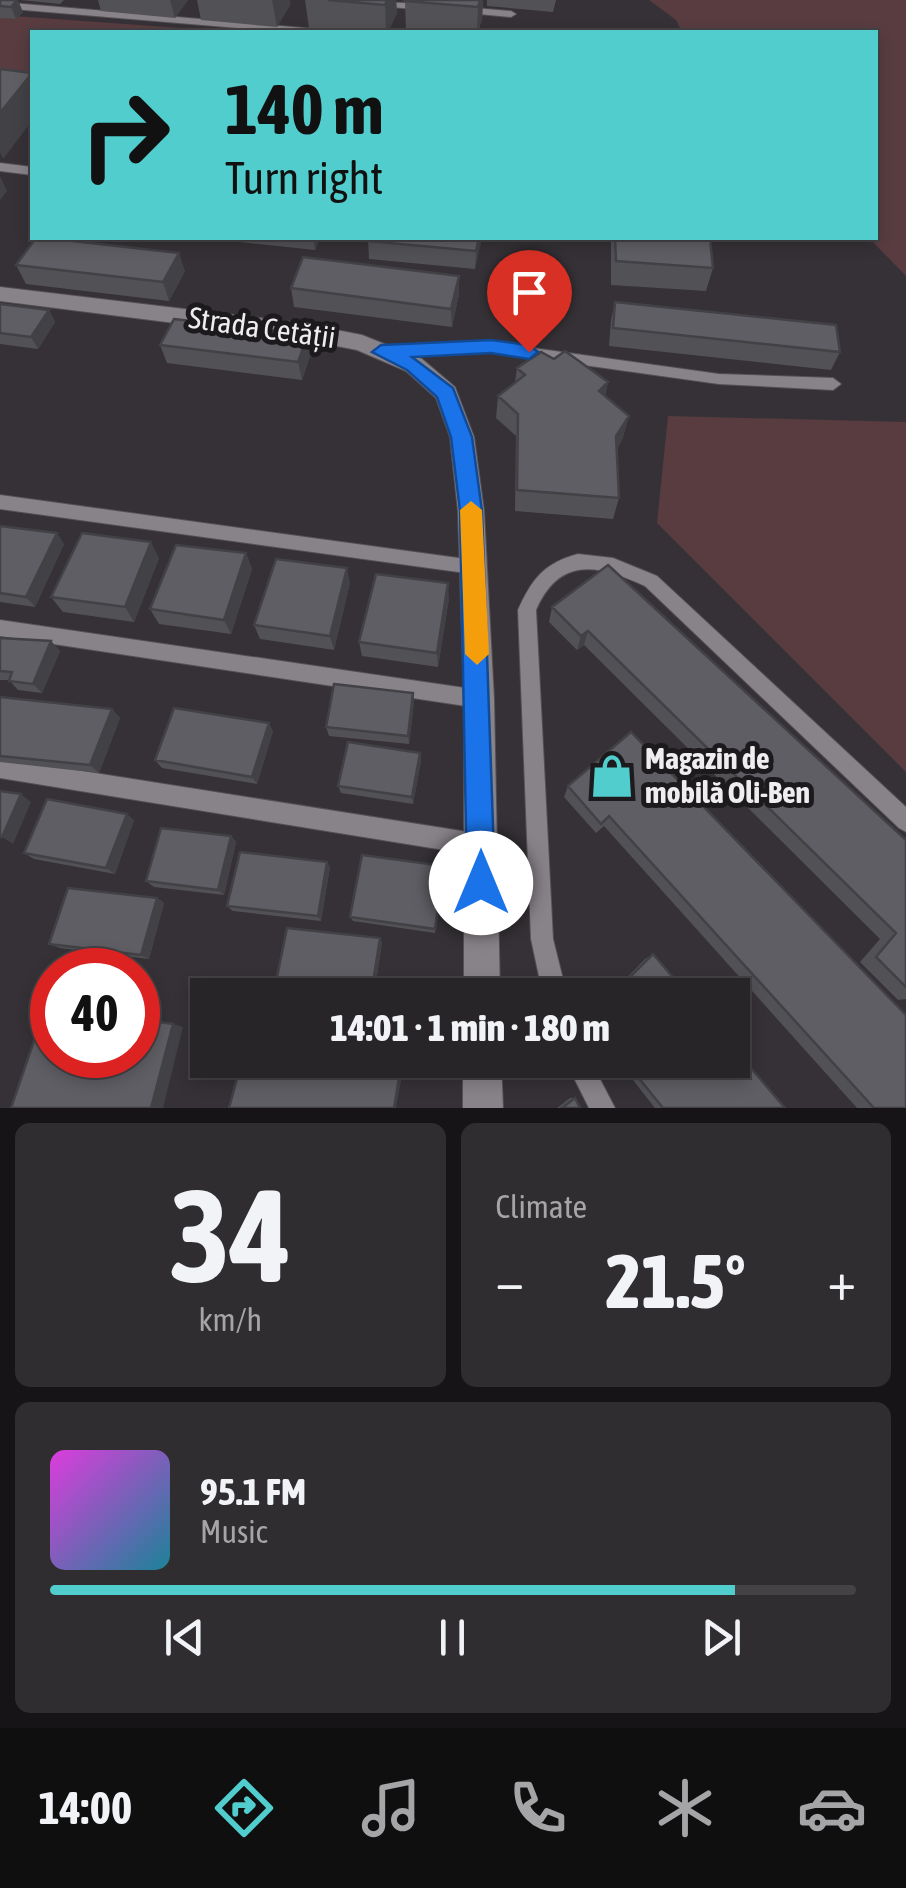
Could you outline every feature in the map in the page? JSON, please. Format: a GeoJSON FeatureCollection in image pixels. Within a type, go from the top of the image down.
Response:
{"type":"FeatureCollection","features":[{"type":"Feature","properties":{"kind":"street","name":"Strada Cetății"},"geometry":{"type":"LineString","coordinates":[[0,294],[301,331],[362,343],[414,366],[446,394],[462,437],[473,567],[479,699],[482,978]]}},
{"type":"Feature","properties":{"kind":"street"},"geometry":{"type":"LineString","coordinates":[[482,1078],[483,1108]]}},
{"type":"Feature","properties":{"kind":"lane"},"geometry":{"type":"LineString","coordinates":[[342,0],[436,8]]}},
{"type":"Feature","properties":{"kind":"lane"},"geometry":{"type":"LineString","coordinates":[[0,5],[293,30]]}},
{"type":"Feature","properties":{"kind":"lane"},"geometry":{"type":"LineString","coordinates":[[455,10],[512,14]]}},
{"type":"Feature","properties":{"kind":"lane"},"geometry":{"type":"LineString","coordinates":[[0,167],[30,170]]}},
{"type":"Feature","properties":{"kind":"lane"},"geometry":{"type":"LineString","coordinates":[[381,352],[491,347],[719,380],[833,384]]}},
{"type":"Feature","properties":{"kind":"lane"},"geometry":{"type":"LineString","coordinates":[[0,502],[473,567]]}},
{"type":"Feature","properties":{"kind":"lane"},"geometry":{"type":"LineString","coordinates":[[550,978],[542,939],[527,610],[535,584],[555,568],[588,560],[622,566],[651,580],[906,821]]}},
{"type":"Feature","properties":{"kind":"lane"},"geometry":{"type":"LineString","coordinates":[[0,628],[479,699]]}},
{"type":"Feature","properties":{"kind":"lane"},"geometry":{"type":"LineString","coordinates":[[0,768],[481,845]]}},
{"type":"Feature","properties":{"kind":"lane"},"geometry":{"type":"LineString","coordinates":[[586,1078],[602,1108]]}},
{"type":"Feature","properties":{"kind":"shaded area"},"geometry":{"type":"Polygon","coordinates":[[[649,0],[906,0],[906,276],[871,240],[878,240],[878,30],[681,30],[676,20],[649,0]]]}},
{"type":"Feature","properties":{"kind":"shaded area"},"geometry":{"type":"Polygon","coordinates":[[[0,15],[208,30],[30,30],[30,87],[0,84],[0,15]]]}},
{"type":"Feature","properties":{"kind":"shaded area"},"geometry":{"type":"Polygon","coordinates":[[[668,416],[906,422],[906,772],[657,523],[668,416]]]}},
{"type":"Feature","properties":{"kind":"building"},"geometry":{"type":"Polygon","coordinates":[[[0,0],[17,0],[11,7],[0,6],[0,0]]]}},
{"type":"Feature","properties":{"kind":"building"},"geometry":{"type":"Polygon","coordinates":[[[328,0],[387,0],[385,5],[328,0]]]}},
{"type":"Feature","properties":{"kind":"building"},"geometry":{"type":"Polygon","coordinates":[[[405,0],[480,0],[478,7],[405,0]]]}},
{"type":"Feature","properties":{"kind":"building"},"geometry":{"type":"Polygon","coordinates":[[[0,69],[30,73],[30,76],[0,113],[0,69]]]}},
{"type":"Feature","properties":{"kind":"building"},"geometry":{"type":"Polygon","coordinates":[[[35,240],[179,253],[163,282],[16,265],[35,240]]]}},
{"type":"Feature","properties":{"kind":"building"},"geometry":{"type":"Polygon","coordinates":[[[367,240],[479,240],[476,251],[367,240]]]}},
{"type":"Feature","properties":{"kind":"building"},"geometry":{"type":"Polygon","coordinates":[[[615,240],[710,240],[713,268],[616,261],[615,240]]]}},
{"type":"Feature","properties":{"kind":"building"},"geometry":{"type":"Polygon","coordinates":[[[303,257],[459,276],[451,309],[291,288],[303,257]]]}},
{"type":"Feature","properties":{"kind":"building"},"geometry":{"type":"Polygon","coordinates":[[[615,302],[836,325],[840,352],[613,328],[615,302]]]}},
{"type":"Feature","properties":{"kind":"building"},"geometry":{"type":"Polygon","coordinates":[[[0,304],[49,310],[31,337],[0,333],[0,304]]]}},
{"type":"Feature","properties":{"kind":"building"},"geometry":{"type":"Polygon","coordinates":[[[174,319],[308,335],[298,362],[160,345],[174,319]]]}},
{"type":"Feature","properties":{"kind":"building"},"geometry":{"type":"Polygon","coordinates":[[[565,351],[608,382],[599,391],[629,416],[616,436],[619,498],[517,490],[518,414],[498,396],[525,375],[517,368],[541,352],[554,359],[565,351]]]}},
{"type":"Feature","properties":{"kind":"building"},"geometry":{"type":"Polygon","coordinates":[[[0,526],[57,533],[26,597],[0,593],[0,526]]]}},
{"type":"Feature","properties":{"kind":"building"},"geometry":{"type":"Polygon","coordinates":[[[82,533],[151,542],[125,607],[51,597],[82,533]]]}},
{"type":"Feature","properties":{"kind":"building"},"geometry":{"type":"Polygon","coordinates":[[[176,545],[246,553],[224,620],[150,609],[176,545]]]}},
{"type":"Feature","properties":{"kind":"building"},"geometry":{"type":"Polygon","coordinates":[[[276,559],[347,568],[330,636],[254,625],[276,559]]]}},
{"type":"Feature","properties":{"kind":"building"},"geometry":{"type":"Polygon","coordinates":[[[608,565],[906,840],[906,987],[876,957],[896,933],[588,631],[581,636],[552,607],[608,565]]]}},
{"type":"Feature","properties":{"kind":"building"},"geometry":{"type":"Polygon","coordinates":[[[376,574],[448,583],[437,653],[359,642],[376,574]]]}},
{"type":"Feature","properties":{"kind":"building"},"geometry":{"type":"Polygon","coordinates":[[[0,638],[51,641],[33,684],[9,681],[12,672],[0,671],[0,638]]]}},
{"type":"Feature","properties":{"kind":"building"},"geometry":{"type":"Polygon","coordinates":[[[334,684],[413,693],[408,736],[326,727],[334,684]]]}},
{"type":"Feature","properties":{"kind":"building"},"geometry":{"type":"Polygon","coordinates":[[[0,697],[112,709],[90,765],[0,756],[0,697]]]}},
{"type":"Feature","properties":{"kind":"building"},"geometry":{"type":"Polygon","coordinates":[[[174,708],[269,723],[252,777],[155,760],[174,708]]]}},
{"type":"Feature","properties":{"kind":"building"},"geometry":{"type":"Polygon","coordinates":[[[631,732],[906,1015],[906,1108],[874,1108],[609,816],[601,824],[568,786],[631,732]]]}},
{"type":"Feature","properties":{"kind":"building"},"geometry":{"type":"Polygon","coordinates":[[[348,742],[420,753],[412,797],[338,786],[348,742]]]}},
{"type":"Feature","properties":{"kind":"building"},"geometry":{"type":"Polygon","coordinates":[[[0,791],[21,794],[2,837],[0,837],[0,791]]]}},
{"type":"Feature","properties":{"kind":"building"},"geometry":{"type":"Polygon","coordinates":[[[47,799],[127,814],[106,868],[24,853],[47,799]]]}},
{"type":"Feature","properties":{"kind":"building"},"geometry":{"type":"Polygon","coordinates":[[[161,828],[231,836],[218,890],[146,881],[161,828]]]}},
{"type":"Feature","properties":{"kind":"building"},"geometry":{"type":"Polygon","coordinates":[[[240,852],[327,862],[318,916],[227,906],[240,852]]]}},
{"type":"Feature","properties":{"kind":"building"},"geometry":{"type":"Polygon","coordinates":[[[362,855],[444,866],[435,929],[350,917],[362,855]]]}},
{"type":"Feature","properties":{"kind":"building"},"geometry":{"type":"Polygon","coordinates":[[[68,888],[157,898],[143,948],[49,944],[68,888]]]}},
{"type":"Feature","properties":{"kind":"building"},"geometry":{"type":"Polygon","coordinates":[[[287,928],[380,938],[374,978],[277,978],[287,928]]]}},
{"type":"Feature","properties":{"kind":"building"},"geometry":{"type":"Polygon","coordinates":[[[653,954],[673,978],[629,978],[653,954]]]}},
{"type":"Feature","properties":{"kind":"building"},"geometry":{"type":"Polygon","coordinates":[[[160,1022],[173,1024],[160,1074],[160,1022]]]}},
{"type":"Feature","properties":{"kind":"building"},"geometry":{"type":"Polygon","coordinates":[[[30,1053],[30,1078],[159,1078],[151,1108],[11,1108],[30,1053]]]}},
{"type":"Feature","properties":{"kind":"building"},"geometry":{"type":"Polygon","coordinates":[[[750,1067],[785,1108],[663,1108],[639,1078],[750,1078],[750,1067]]]}},
{"type":"Feature","properties":{"kind":"building"},"geometry":{"type":"Polygon","coordinates":[[[237,1078],[399,1078],[394,1108],[229,1108],[237,1078]]]}},
{"type":"Feature","properties":{"kind":"building"},"geometry":{"type":"Polygon","coordinates":[[[575,1098],[580,1108],[562,1108],[575,1098]]]}},
{"type":"Feature","properties":{"kind":"slow traffic"},"geometry":{"type":"LineString","coordinates":[[471,510],[477,654]]}},
{"type":"Feature","properties":{"kind":"place","name":"Magazin de mobilă Oli-Ben"},"geometry":{"type":"Point","coordinates":[612,776]}},
{"type":"Feature","properties":{"kind":"route"},"geometry":{"type":"LineString","coordinates":[[481,883],[471,511],[462,437],[446,394],[414,366],[381,352],[491,347],[529,352]]}}]}
